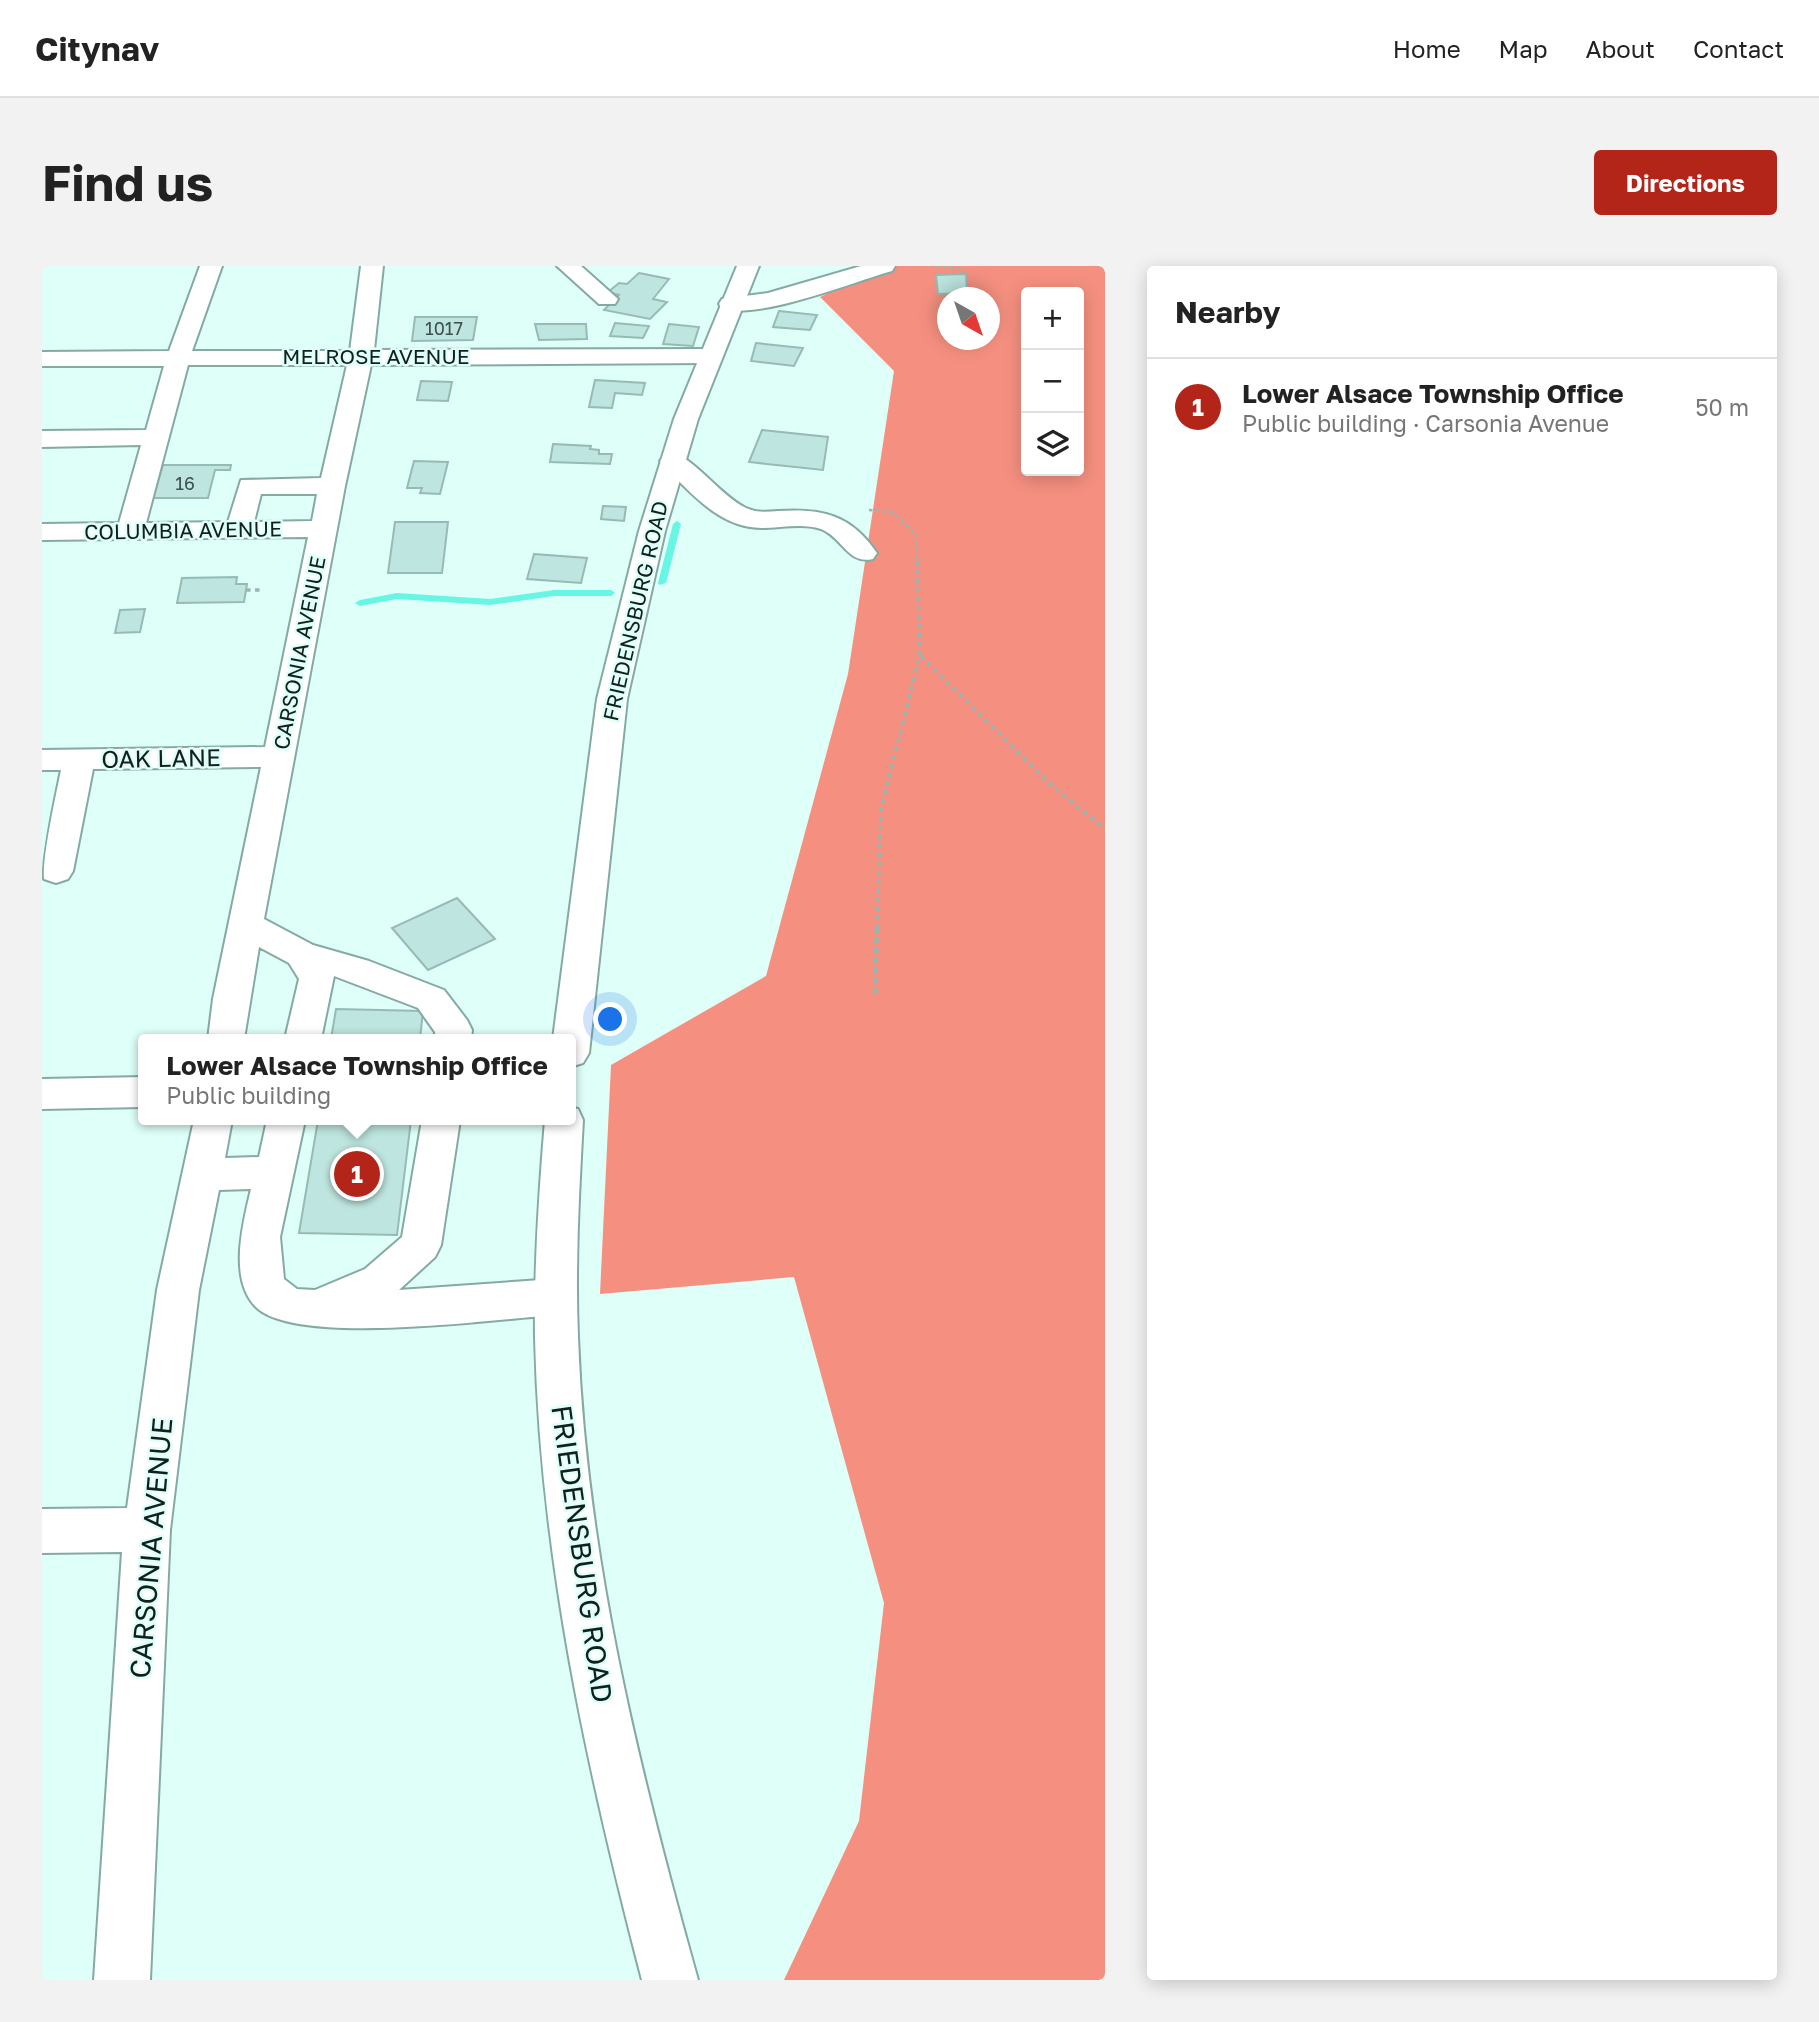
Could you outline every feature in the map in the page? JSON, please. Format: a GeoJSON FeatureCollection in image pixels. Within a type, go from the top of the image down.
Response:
{"type":"FeatureCollection","features":[{"type":"Feature","properties":{"kind":"street"},"geometry":{"type":"LineString","coordinates":[[130,532],[178,358],[211,266]]}},
{"type":"Feature","properties":{"kind":"street","name":"CARSONIA AVENUE"},"geometry":{"type":"LineString","coordinates":[[227,1034],[332,486],[361,357],[372,266]]}},
{"type":"Feature","properties":{"kind":"street"},"geometry":{"type":"LineString","coordinates":[[568,266],[607,299]]}},
{"type":"Feature","properties":{"kind":"street","name":"FRIEDENSBURG ROAD"},"geometry":{"type":"LineString","coordinates":[[572,1034],[612,699],[652,531],[673,461],[730,304],[748,266]]}},
{"type":"Feature","properties":{"kind":"street"},"geometry":{"type":"LineString","coordinates":[[730,304],[770,300],[884,266]]}},
{"type":"Feature","properties":{"kind":"street","name":"MELROSE AVENUE"},"geometry":{"type":"LineString","coordinates":[[42,359],[710,356]]}},
{"type":"Feature","properties":{"kind":"street"},"geometry":{"type":"LineString","coordinates":[[42,439],[156,437]]}},
{"type":"Feature","properties":{"kind":"street"},"geometry":{"type":"LineString","coordinates":[[673,461],[736,513],[757,520],[823,520],[853,536],[863,553]]}},
{"type":"Feature","properties":{"kind":"street"},"geometry":{"type":"LineString","coordinates":[[239,530],[250,486],[332,486]]}},
{"type":"Feature","properties":{"kind":"street","name":"COLUMBIA AVENUE"},"geometry":{"type":"LineString","coordinates":[[42,533],[324,529]]}},
{"type":"Feature","properties":{"kind":"street","name":"OAK LANE"},"geometry":{"type":"LineString","coordinates":[[42,760],[279,757]]}},
{"type":"Feature","properties":{"kind":"street"},"geometry":{"type":"LineString","coordinates":[[56,871],[79,760]]}},
{"type":"Feature","properties":{"kind":"street"},"geometry":{"type":"LineString","coordinates":[[246,925],[301,954],[356,970],[431,999],[454,1030],[454,1034]]}},
{"type":"Feature","properties":{"kind":"street"},"geometry":{"type":"LineString","coordinates":[[301,954],[317,978],[304,1034]]}},
{"type":"Feature","properties":{"kind":"street"},"geometry":{"type":"LineString","coordinates":[[42,1094],[138,1093]]}},
{"type":"Feature","properties":{"kind":"street","name":"CARSONIA AVENUE"},"geometry":{"type":"LineString","coordinates":[[122,1980],[147,1530],[178,1290],[212,1125]]}},
{"type":"Feature","properties":{"kind":"street"},"geometry":{"type":"LineString","coordinates":[[285,1125],[260,1237],[263,1283],[271,1295],[291,1306],[316,1310],[387,1310],[555,1297]]}},
{"type":"Feature","properties":{"kind":"street"},"geometry":{"type":"LineString","coordinates":[[316,1310],[380,1282],[421,1245],[440,1125]]}},
{"type":"Feature","properties":{"kind":"street","name":"FRIEDENSBURG ROAD"},"geometry":{"type":"LineString","coordinates":[[563,1125],[557,1186],[555,1297],[558,1389],[573,1539],[596,1678],[642,1879],[670,1980]]}},
{"type":"Feature","properties":{"kind":"street"},"geometry":{"type":"LineString","coordinates":[[202,1174],[275,1173]]}},
{"type":"Feature","properties":{"kind":"street"},"geometry":{"type":"LineString","coordinates":[[42,1531],[147,1530]]}},
{"type":"Feature","properties":{"kind":"path"},"geometry":{"type":"LineString","coordinates":[[936,266],[961,269],[962,274]]}},
{"type":"Feature","properties":{"kind":"path"},"geometry":{"type":"LineString","coordinates":[[866,510],[892,512],[916,534],[920,655],[881,809],[876,993]]}},
{"type":"Feature","properties":{"kind":"path"},"geometry":{"type":"LineString","coordinates":[[246,590],[260,590]]}},
{"type":"Feature","properties":{"kind":"path"},"geometry":{"type":"LineString","coordinates":[[920,655],[1050,784],[1105,829]]}},
{"type":"Feature","properties":{"kind":"shaded area"},"geometry":{"type":"Polygon","coordinates":[[[884,266],[1105,266],[1105,1980],[784,1980],[859,1821],[884,1603],[794,1277],[600,1294],[611,1065],[766,976],[848,674],[894,371],[820,297],[884,266]]]}},
{"type":"Feature","properties":{"kind":"building"},"geometry":{"type":"Polygon","coordinates":[[[639,273],[669,279],[653,299],[667,302],[650,319],[604,310],[619,295],[608,292],[619,283],[627,284],[639,273]]]}},
{"type":"Feature","properties":{"kind":"building"},"geometry":{"type":"Polygon","coordinates":[[[966,274],[967,287],[937,287],[936,275],[966,274]]]}},
{"type":"Feature","properties":{"kind":"building"},"geometry":{"type":"Polygon","coordinates":[[[779,311],[817,315],[810,330],[773,327],[779,311]]]}},
{"type":"Feature","properties":{"kind":"building"},"geometry":{"type":"Polygon","coordinates":[[[415,317],[477,317],[473,340],[412,341],[415,317]]]}},
{"type":"Feature","properties":{"kind":"building"},"geometry":{"type":"Polygon","coordinates":[[[615,323],[649,326],[643,338],[610,336],[615,323]]]}},
{"type":"Feature","properties":{"kind":"building"},"geometry":{"type":"Polygon","coordinates":[[[535,324],[586,324],[587,339],[539,340],[535,324]]]}},
{"type":"Feature","properties":{"kind":"building"},"geometry":{"type":"Polygon","coordinates":[[[669,324],[699,327],[693,346],[663,344],[669,324]]]}},
{"type":"Feature","properties":{"kind":"building"},"geometry":{"type":"Polygon","coordinates":[[[756,343],[803,348],[794,366],[751,361],[756,343]]]}},
{"type":"Feature","properties":{"kind":"building"},"geometry":{"type":"Polygon","coordinates":[[[595,380],[645,383],[642,395],[615,393],[612,408],[589,407],[595,380]]]}},
{"type":"Feature","properties":{"kind":"building"},"geometry":{"type":"Polygon","coordinates":[[[421,381],[452,382],[448,401],[417,400],[421,381]]]}},
{"type":"Feature","properties":{"kind":"building"},"geometry":{"type":"Polygon","coordinates":[[[762,430],[828,437],[823,470],[749,462],[762,430]]]}},
{"type":"Feature","properties":{"kind":"building"},"geometry":{"type":"Polygon","coordinates":[[[553,444],[591,446],[590,449],[599,450],[599,454],[612,454],[610,464],[550,462],[553,444]]]}},
{"type":"Feature","properties":{"kind":"building"},"geometry":{"type":"Polygon","coordinates":[[[414,461],[448,462],[440,494],[420,493],[422,488],[407,488],[414,461]]]}},
{"type":"Feature","properties":{"kind":"building"},"geometry":{"type":"Polygon","coordinates":[[[163,465],[231,465],[230,470],[215,470],[208,498],[153,498],[163,465]]]}},
{"type":"Feature","properties":{"kind":"building"},"geometry":{"type":"Polygon","coordinates":[[[603,506],[626,507],[624,521],[601,519],[603,506]]]}},
{"type":"Feature","properties":{"kind":"building"},"geometry":{"type":"Polygon","coordinates":[[[395,522],[448,522],[442,573],[388,573],[395,522]]]}},
{"type":"Feature","properties":{"kind":"building"},"geometry":{"type":"Polygon","coordinates":[[[534,554],[587,558],[581,583],[527,579],[534,554]]]}},
{"type":"Feature","properties":{"kind":"building"},"geometry":{"type":"Polygon","coordinates":[[[237,577],[236,584],[247,584],[244,602],[177,603],[182,578],[237,577]]]}},
{"type":"Feature","properties":{"kind":"building"},"geometry":{"type":"Polygon","coordinates":[[[145,609],[140,632],[115,633],[120,610],[145,609]]]}},
{"type":"Feature","properties":{"kind":"building"},"geometry":{"type":"Polygon","coordinates":[[[457,898],[495,939],[428,970],[392,928],[457,898]]]}},
{"type":"Feature","properties":{"kind":"building"},"geometry":{"type":"Polygon","coordinates":[[[336,1009],[423,1011],[421,1034],[332,1034],[336,1009]]]}},
{"type":"Feature","properties":{"kind":"building"},"geometry":{"type":"Polygon","coordinates":[[[317,1125],[410,1125],[397,1235],[299,1233],[317,1125]]]}},
{"type":"Feature","properties":{"kind":"waterway"},"geometry":{"type":"LineString","coordinates":[[662,583],[677,524]]}},
{"type":"Feature","properties":{"kind":"waterway"},"geometry":{"type":"LineString","coordinates":[[360,603],[397,596],[490,602],[554,593],[611,593]]}},
{"type":"Feature","properties":{"kind":"place","name":"Lower Alsace Township Office"},"geometry":{"type":"Point","coordinates":[357,1174]}}]}
